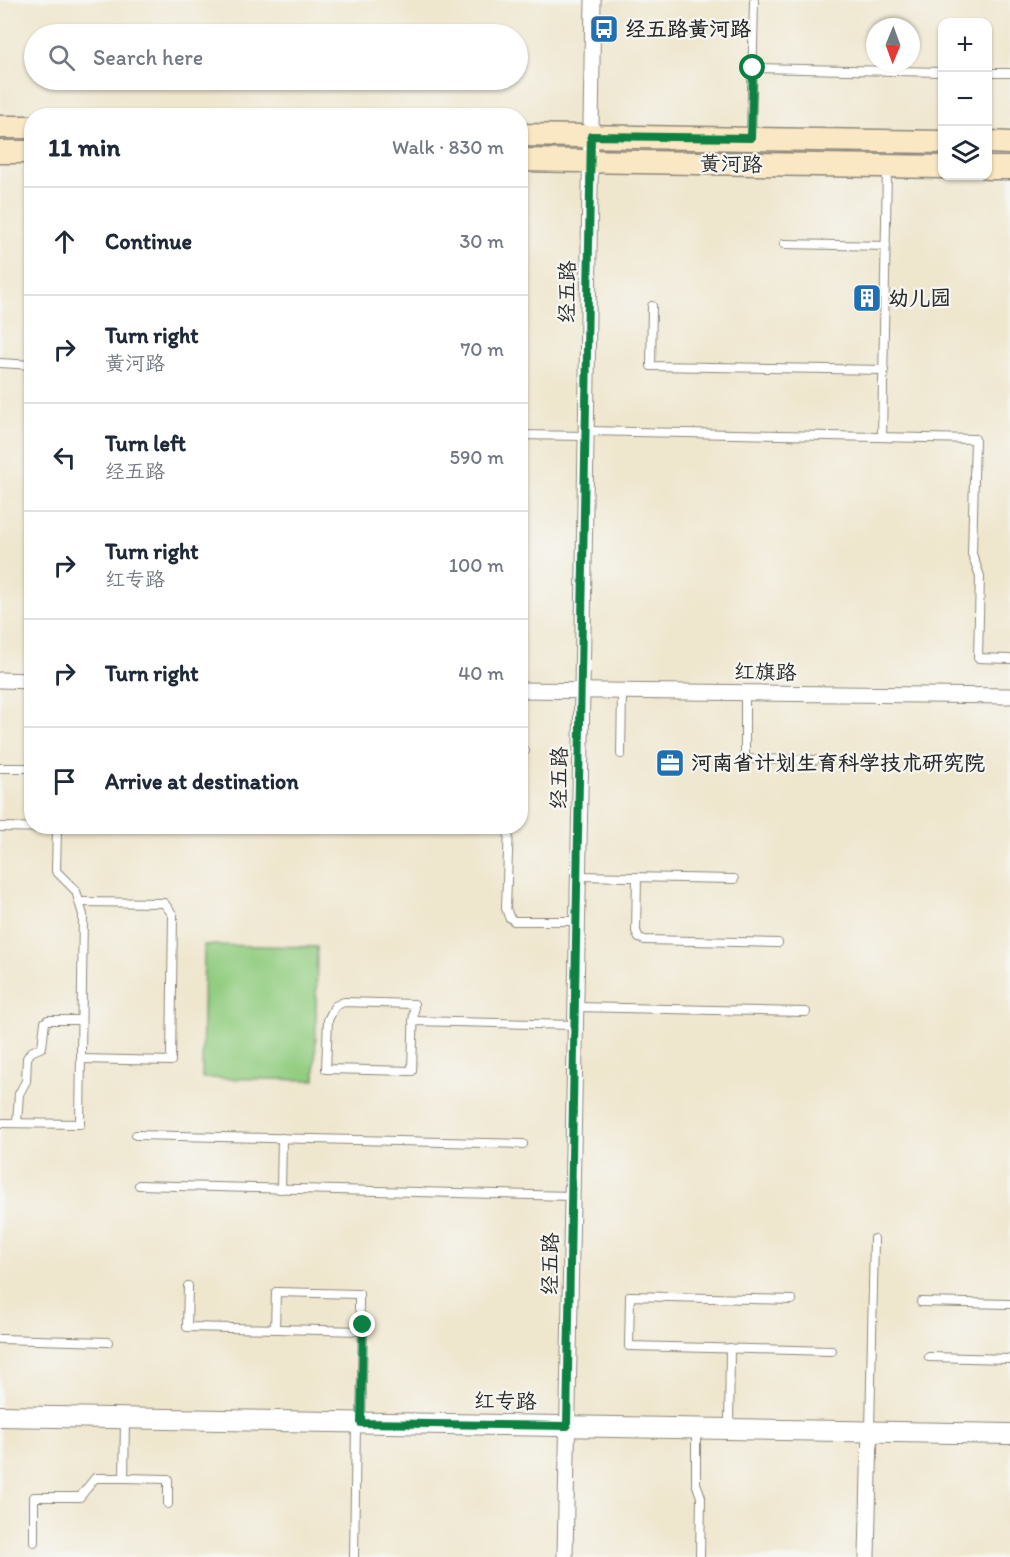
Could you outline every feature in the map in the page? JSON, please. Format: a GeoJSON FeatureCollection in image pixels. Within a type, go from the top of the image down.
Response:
{"type":"FeatureCollection","features":[{"type":"Feature","properties":{"kind":"main road"},"geometry":{"type":"LineString","coordinates":[[0,127],[24,127]]}},
{"type":"Feature","properties":{"kind":"main road","name":"黄河路"},"geometry":{"type":"LineString","coordinates":[[528,135],[938,142]]}},
{"type":"Feature","properties":{"kind":"main road"},"geometry":{"type":"LineString","coordinates":[[992,142],[1010,143]]}},
{"type":"Feature","properties":{"kind":"main road"},"geometry":{"type":"LineString","coordinates":[[0,152],[24,152]]}},
{"type":"Feature","properties":{"kind":"main road","name":"黄河路"},"geometry":{"type":"LineString","coordinates":[[528,160],[938,167]]}},
{"type":"Feature","properties":{"kind":"main road"},"geometry":{"type":"LineString","coordinates":[[992,168],[1010,168]]}},
{"type":"Feature","properties":{"kind":"street","name":"经五路"},"geometry":{"type":"LineString","coordinates":[[565,1557],[593,0]]}},
{"type":"Feature","properties":{"kind":"street"},"geometry":{"type":"LineString","coordinates":[[0,680],[24,681]]}},
{"type":"Feature","properties":{"kind":"street","name":"红旗路"},"geometry":{"type":"LineString","coordinates":[[528,690],[1010,696]]}},
{"type":"Feature","properties":{"kind":"street","name":"红专路"},"geometry":{"type":"LineString","coordinates":[[0,1416],[1010,1434]]}},
{"type":"Feature","properties":{"kind":"street"},"geometry":{"type":"LineString","coordinates":[[867,1557],[870,1431]]}},
{"type":"Feature","properties":{"kind":"lane"},"geometry":{"type":"LineString","coordinates":[[751,138],[754,1]]}},
{"type":"Feature","properties":{"kind":"lane"},"geometry":{"type":"LineString","coordinates":[[753,68],[938,72]]}},
{"type":"Feature","properties":{"kind":"lane"},"geometry":{"type":"LineString","coordinates":[[992,72],[1010,73]]}},
{"type":"Feature","properties":{"kind":"lane"},"geometry":{"type":"LineString","coordinates":[[882,437],[887,166]]}},
{"type":"Feature","properties":{"kind":"lane"},"geometry":{"type":"LineString","coordinates":[[784,244],[886,246]]}},
{"type":"Feature","properties":{"kind":"lane"},"geometry":{"type":"LineString","coordinates":[[652,306],[651,366],[884,370]]}},
{"type":"Feature","properties":{"kind":"lane"},"geometry":{"type":"LineString","coordinates":[[0,363],[24,364]]}},
{"type":"Feature","properties":{"kind":"lane"},"geometry":{"type":"LineString","coordinates":[[528,435],[975,439],[972,554],[980,576],[978,658],[1010,659]]}},
{"type":"Feature","properties":{"kind":"lane"},"geometry":{"type":"LineString","coordinates":[[621,754],[622,692]]}},
{"type":"Feature","properties":{"kind":"lane"},"geometry":{"type":"LineString","coordinates":[[746,693],[745,759],[815,760]]}},
{"type":"Feature","properties":{"kind":"lane"},"geometry":{"type":"LineString","coordinates":[[0,768],[24,768]]}},
{"type":"Feature","properties":{"kind":"lane"},"geometry":{"type":"LineString","coordinates":[[0,827],[24,827]]}},
{"type":"Feature","properties":{"kind":"lane"},"geometry":{"type":"LineString","coordinates":[[0,1123],[80,1124],[83,915],[76,891],[56,871],[57,834]]}},
{"type":"Feature","properties":{"kind":"lane"},"geometry":{"type":"LineString","coordinates":[[509,834],[506,908],[509,917],[514,921],[577,921]]}},
{"type":"Feature","properties":{"kind":"lane"},"geometry":{"type":"LineString","coordinates":[[578,876],[734,879]]}},
{"type":"Feature","properties":{"kind":"lane"},"geometry":{"type":"LineString","coordinates":[[637,877],[636,931],[639,938],[778,944]]}},
{"type":"Feature","properties":{"kind":"lane"},"geometry":{"type":"LineString","coordinates":[[79,902],[164,903],[173,915],[171,1061],[81,1059]]}},
{"type":"Feature","properties":{"kind":"lane"},"geometry":{"type":"LineString","coordinates":[[344,1002],[414,1004],[413,1021],[412,1071],[326,1069],[327,1020],[334,1005],[344,1002]]}},
{"type":"Feature","properties":{"kind":"lane"},"geometry":{"type":"LineString","coordinates":[[576,1007],[806,1012]]}},
{"type":"Feature","properties":{"kind":"lane"},"geometry":{"type":"LineString","coordinates":[[17,1123],[19,1094],[26,1081],[27,1058],[31,1052],[42,1047],[45,1022],[48,1020],[81,1020]]}},
{"type":"Feature","properties":{"kind":"lane"},"geometry":{"type":"LineString","coordinates":[[413,1021],[575,1025]]}},
{"type":"Feature","properties":{"kind":"lane"},"geometry":{"type":"LineString","coordinates":[[136,1135],[523,1144]]}},
{"type":"Feature","properties":{"kind":"lane"},"geometry":{"type":"LineString","coordinates":[[281,1188],[282,1138]]}},
{"type":"Feature","properties":{"kind":"lane"},"geometry":{"type":"LineString","coordinates":[[139,1185],[572,1196]]}},
{"type":"Feature","properties":{"kind":"lane"},"geometry":{"type":"LineString","coordinates":[[870,1431],[874,1239]]}},
{"type":"Feature","properties":{"kind":"lane"},"geometry":{"type":"LineString","coordinates":[[188,1286],[187,1327],[363,1331]]}},
{"type":"Feature","properties":{"kind":"lane"},"geometry":{"type":"LineString","coordinates":[[275,1329],[276,1292],[359,1294],[358,1308],[363,1331],[354,1557]]}},
{"type":"Feature","properties":{"kind":"lane"},"geometry":{"type":"LineString","coordinates":[[792,1300],[630,1296],[629,1346],[832,1351]]}},
{"type":"Feature","properties":{"kind":"lane"},"geometry":{"type":"LineString","coordinates":[[921,1302],[1010,1304]]}},
{"type":"Feature","properties":{"kind":"lane"},"geometry":{"type":"LineString","coordinates":[[0,1340],[108,1342]]}},
{"type":"Feature","properties":{"kind":"lane"},"geometry":{"type":"LineString","coordinates":[[729,1429],[730,1348]]}},
{"type":"Feature","properties":{"kind":"lane"},"geometry":{"type":"LineString","coordinates":[[929,1357],[1010,1359]]}},
{"type":"Feature","properties":{"kind":"lane"},"geometry":{"type":"LineString","coordinates":[[124,1478],[125,1418]]}},
{"type":"Feature","properties":{"kind":"lane"},"geometry":{"type":"LineString","coordinates":[[696,1428],[696,1484],[701,1497],[700,1557]]}},
{"type":"Feature","properties":{"kind":"lane"},"geometry":{"type":"LineString","coordinates":[[34,1542],[34,1497],[80,1497],[95,1478],[168,1479],[168,1504]]}},
{"type":"Feature","properties":{"kind":"green space"},"geometry":{"type":"Polygon","coordinates":[[[204,945],[317,947],[315,1080],[202,1078],[204,945]]]}},
{"type":"Feature","properties":{"kind":"place","name":"经五路黄河路"},"geometry":{"type":"Point","coordinates":[604,29]}},
{"type":"Feature","properties":{"kind":"place","name":"幼儿园"},"geometry":{"type":"Point","coordinates":[867,298]}},
{"type":"Feature","properties":{"kind":"place","name":"河南省计划生育科学技术研究院"},"geometry":{"type":"Point","coordinates":[670,763]}},
{"type":"Feature","properties":{"kind":"route"},"geometry":{"type":"LineString","coordinates":[[363,1325],[361,1423],[567,1426],[591,136],[751,138],[753,68]]}}]}
